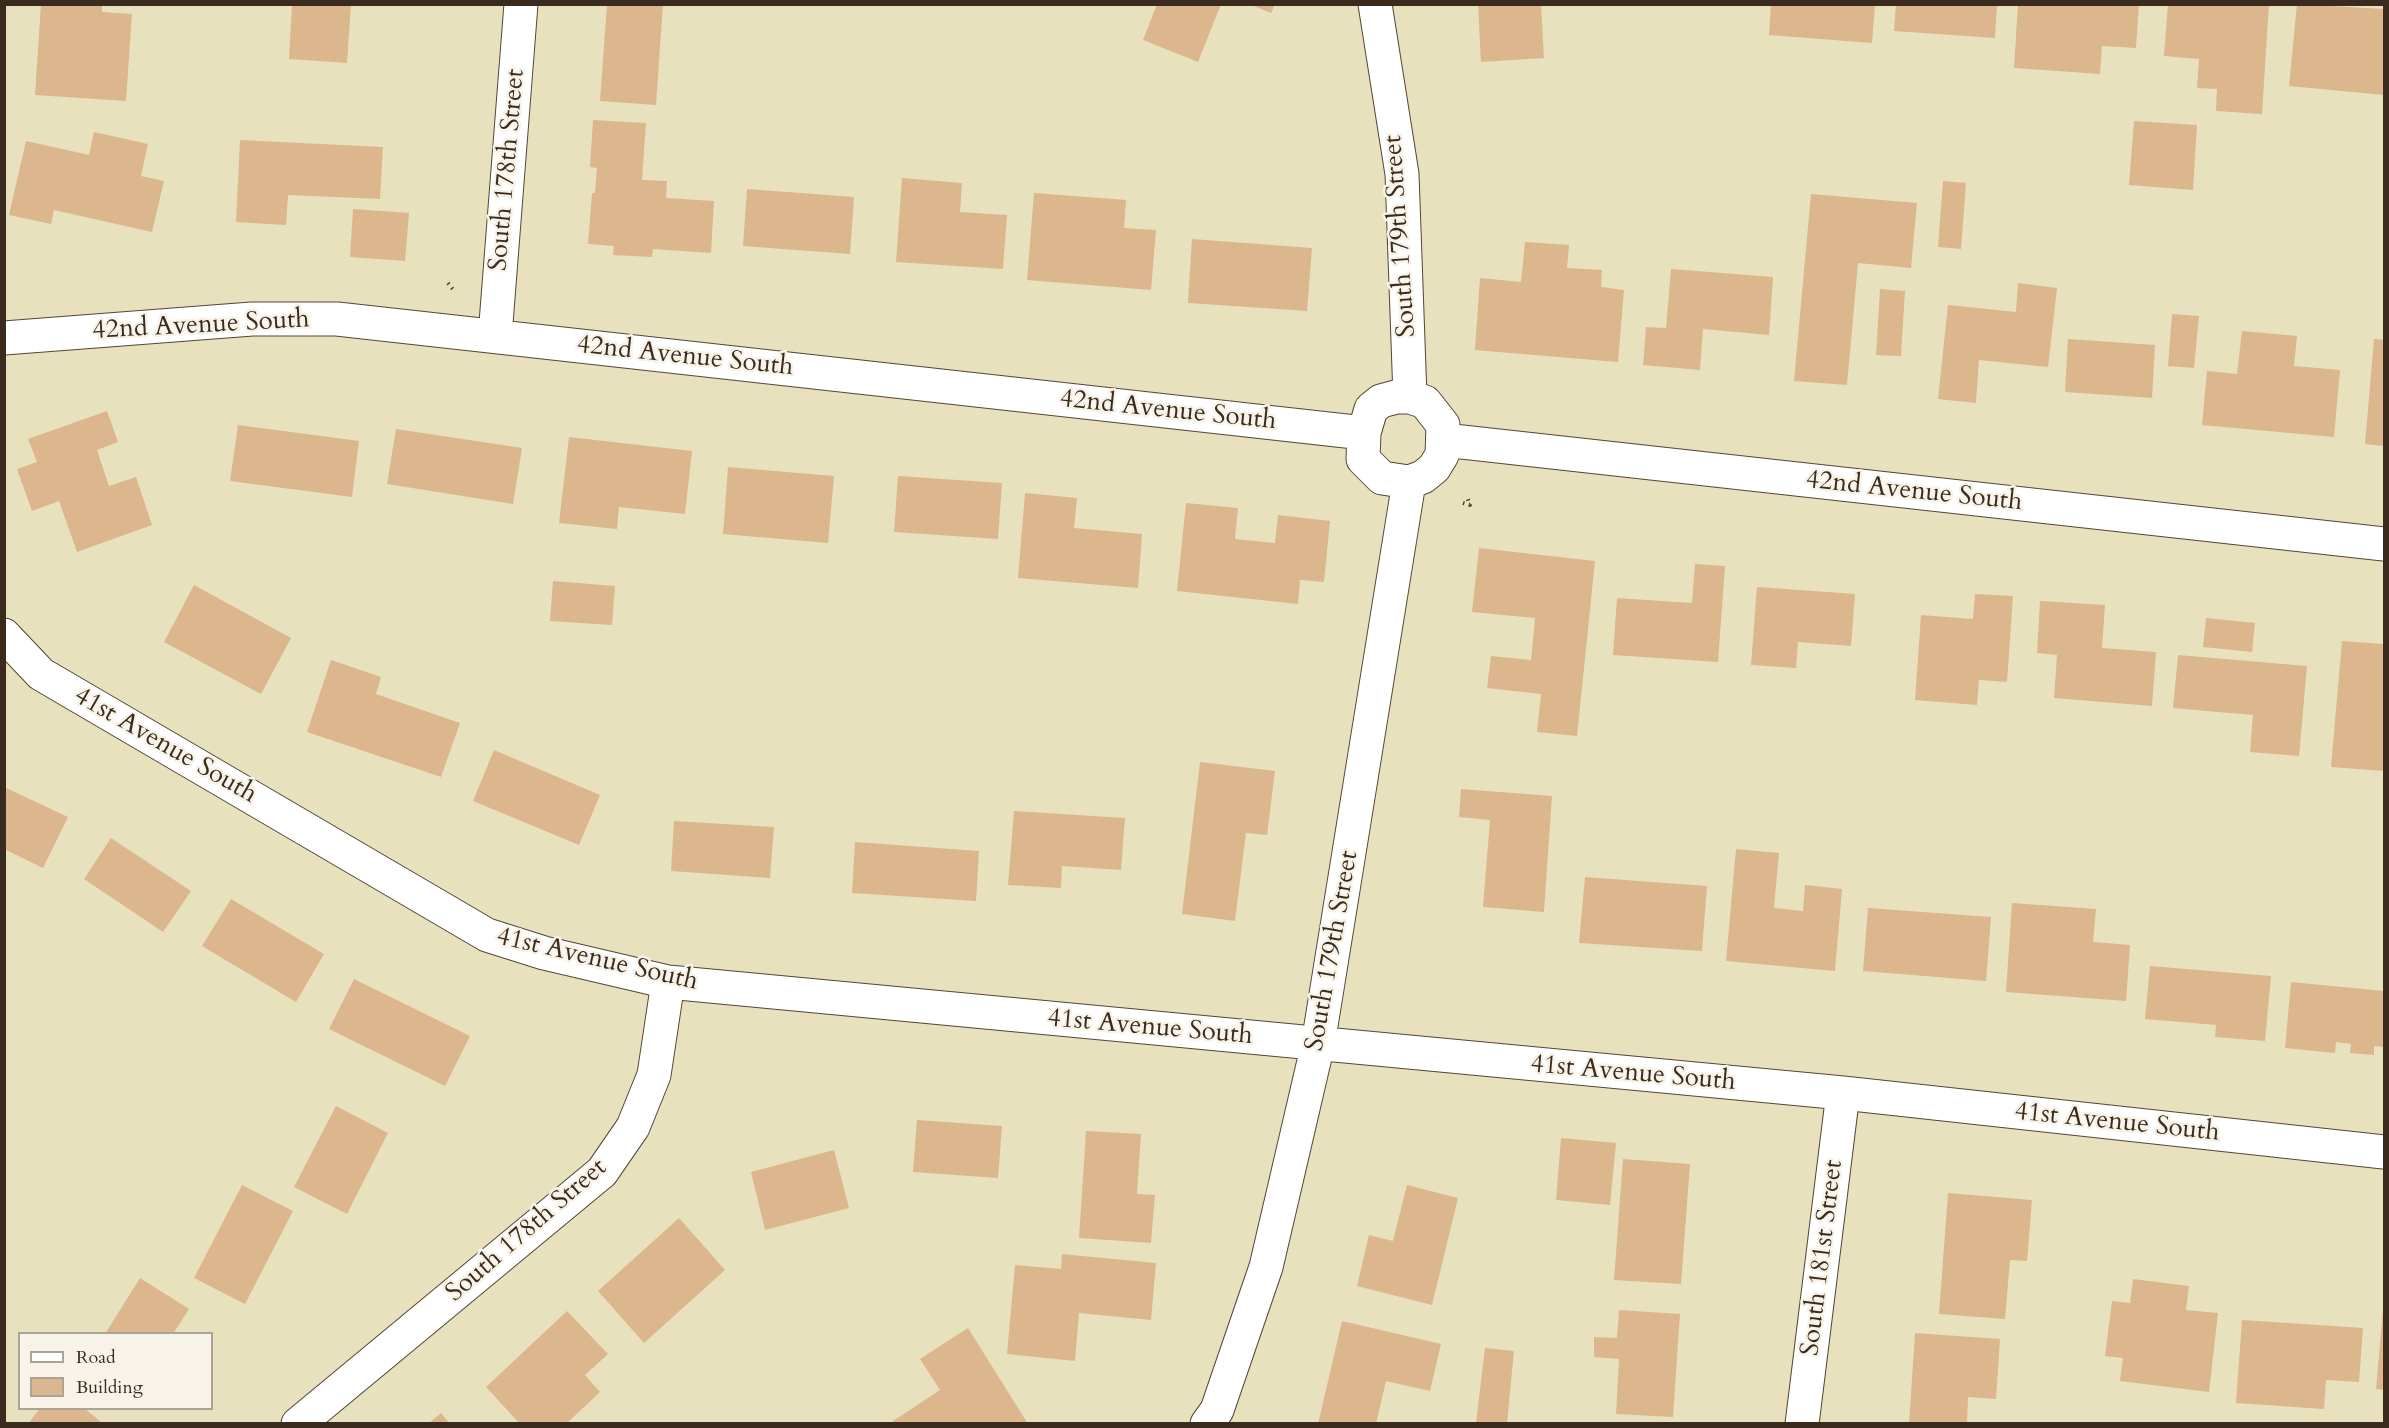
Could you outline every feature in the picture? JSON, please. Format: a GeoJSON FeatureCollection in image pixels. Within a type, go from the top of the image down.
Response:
{"type":"FeatureCollection","features":[{"type":"Feature","properties":{"kind":"street","name":"South 178th Street"},"geometry":{"type":"LineString","coordinates":[[495,336],[521,4]]}},
{"type":"Feature","properties":{"kind":"street","name":"South 179th Street"},"geometry":{"type":"LineString","coordinates":[[1375,4],[1402,174],[1410,397]]}},
{"type":"Feature","properties":{"kind":"street","name":"42nd Avenue South"},"geometry":{"type":"LineString","coordinates":[[4,338],[252,319],[337,319],[1364,433]]}},
{"type":"Feature","properties":{"kind":"street"},"geometry":{"type":"LineString","coordinates":[[1396,396],[1410,397],[1425,402],[1443,425],[1442,455],[1434,468],[1423,477],[1409,482],[1382,478],[1363,459],[1364,433],[1371,409],[1382,401],[1396,396]]}},
{"type":"Feature","properties":{"kind":"street","name":"42nd Avenue South"},"geometry":{"type":"LineString","coordinates":[[1444,440],[2385,544]]}},
{"type":"Feature","properties":{"kind":"street","name":"South 179th Street"},"geometry":{"type":"LineString","coordinates":[[1212,1417],[1266,1267],[1318,1044],[1409,482]]}},
{"type":"Feature","properties":{"kind":"street","name":"41st Avenue South"},"geometry":{"type":"LineString","coordinates":[[4,635],[41,674],[488,935],[544,953],[668,982],[1843,1093],[2385,1152]]}},
{"type":"Feature","properties":{"kind":"street","name":"South 178th Street"},"geometry":{"type":"LineString","coordinates":[[298,1424],[602,1172],[633,1127],[654,1075],[668,982]]}},
{"type":"Feature","properties":{"kind":"street","name":"South 181st Street"},"geometry":{"type":"LineString","coordinates":[[1802,1424],[1843,1093]]}},
{"type":"Feature","properties":{"kind":"path"},"geometry":{"type":"LineString","coordinates":[[448,283],[455,292]]}},
{"type":"Feature","properties":{"kind":"path"},"geometry":{"type":"LineString","coordinates":[[1463,503],[1470,505],[1467,497]]}},
{"type":"Feature","properties":{"kind":"building"},"geometry":{"type":"Polygon","coordinates":[[[41,4],[102,4],[102,12],[132,14],[126,101],[35,95],[41,4]]]}},
{"type":"Feature","properties":{"kind":"building"},"geometry":{"type":"Polygon","coordinates":[[[292,4],[351,4],[347,63],[289,59],[292,4]]]}},
{"type":"Feature","properties":{"kind":"building"},"geometry":{"type":"Polygon","coordinates":[[[607,4],[663,4],[656,105],[600,101],[607,4]]]}},
{"type":"Feature","properties":{"kind":"building"},"geometry":{"type":"Polygon","coordinates":[[[1157,4],[1221,4],[1198,62],[1143,40],[1157,4]]]}},
{"type":"Feature","properties":{"kind":"building"},"geometry":{"type":"Polygon","coordinates":[[[1249,4],[1275,4],[1271,13],[1249,4]]]}},
{"type":"Feature","properties":{"kind":"building"},"geometry":{"type":"Polygon","coordinates":[[[1478,4],[1541,4],[1544,58],[1481,62],[1478,4]]]}},
{"type":"Feature","properties":{"kind":"building"},"geometry":{"type":"Polygon","coordinates":[[[1771,4],[1875,4],[1872,43],[1769,35],[1771,4]]]}},
{"type":"Feature","properties":{"kind":"building"},"geometry":{"type":"Polygon","coordinates":[[[1896,4],[1997,4],[1995,38],[1894,31],[1896,4]]]}},
{"type":"Feature","properties":{"kind":"building"},"geometry":{"type":"Polygon","coordinates":[[[2018,4],[2139,4],[2136,48],[2102,46],[2100,74],[2014,68],[2018,4]]]}},
{"type":"Feature","properties":{"kind":"building"},"geometry":{"type":"Polygon","coordinates":[[[2168,4],[2269,4],[2262,114],[2216,111],[2217,89],[2197,88],[2199,59],[2164,56],[2168,4]]]}},
{"type":"Feature","properties":{"kind":"building"},"geometry":{"type":"Polygon","coordinates":[[[2297,4],[2384,9],[2384,95],[2289,86],[2297,4]]]}},
{"type":"Feature","properties":{"kind":"building"},"geometry":{"type":"Polygon","coordinates":[[[593,120],[646,123],[642,180],[667,181],[666,198],[714,201],[711,253],[653,249],[652,257],[613,255],[614,246],[588,244],[592,193],[595,193],[597,168],[590,167],[593,120]]]}},
{"type":"Feature","properties":{"kind":"building"},"geometry":{"type":"Polygon","coordinates":[[[2134,121],[2197,125],[2193,190],[2129,185],[2134,121]]]}},
{"type":"Feature","properties":{"kind":"building"},"geometry":{"type":"Polygon","coordinates":[[[94,132],[148,144],[141,176],[164,181],[152,232],[54,210],[51,224],[9,215],[26,141],[89,155],[94,132]]]}},
{"type":"Feature","properties":{"kind":"building"},"geometry":{"type":"Polygon","coordinates":[[[240,140],[383,147],[380,199],[288,195],[286,225],[236,222],[240,140]]]}},
{"type":"Feature","properties":{"kind":"building"},"geometry":{"type":"Polygon","coordinates":[[[902,178],[962,183],[960,212],[1007,215],[1003,269],[896,262],[902,178]]]}},
{"type":"Feature","properties":{"kind":"building"},"geometry":{"type":"Polygon","coordinates":[[[1943,181],[1966,183],[1961,249],[1938,247],[1943,181]]]}},
{"type":"Feature","properties":{"kind":"building"},"geometry":{"type":"Polygon","coordinates":[[[747,189],[854,197],[850,254],[743,246],[747,189]]]}},
{"type":"Feature","properties":{"kind":"building"},"geometry":{"type":"Polygon","coordinates":[[[1034,193],[1126,200],[1124,228],[1156,230],[1151,290],[1027,280],[1034,193]]]}},
{"type":"Feature","properties":{"kind":"building"},"geometry":{"type":"Polygon","coordinates":[[[1811,194],[1917,203],[1911,268],[1858,263],[1847,385],[1794,381],[1811,194]]]}},
{"type":"Feature","properties":{"kind":"building"},"geometry":{"type":"Polygon","coordinates":[[[353,209],[409,213],[405,261],[350,257],[353,209]]]}},
{"type":"Feature","properties":{"kind":"building"},"geometry":{"type":"Polygon","coordinates":[[[1192,239],[1312,248],[1307,311],[1188,303],[1192,239]]]}},
{"type":"Feature","properties":{"kind":"building"},"geometry":{"type":"Polygon","coordinates":[[[1525,242],[1569,245],[1567,268],[1602,270],[1601,287],[1624,290],[1618,362],[1475,350],[1480,278],[1521,282],[1525,242]]]}},
{"type":"Feature","properties":{"kind":"building"},"geometry":{"type":"Polygon","coordinates":[[[1671,269],[1773,277],[1769,335],[1703,329],[1700,370],[1643,365],[1646,327],[1666,328],[1671,269]]]}},
{"type":"Feature","properties":{"kind":"building"},"geometry":{"type":"Polygon","coordinates":[[[2018,283],[2057,288],[2048,367],[1979,360],[1976,403],[1938,399],[1948,305],[2016,312],[2018,283]]]}},
{"type":"Feature","properties":{"kind":"building"},"geometry":{"type":"Polygon","coordinates":[[[1880,289],[1905,291],[1901,356],[1876,355],[1880,289]]]}},
{"type":"Feature","properties":{"kind":"building"},"geometry":{"type":"Polygon","coordinates":[[[2172,314],[2199,316],[2194,368],[2168,366],[2172,314]]]}},
{"type":"Feature","properties":{"kind":"building"},"geometry":{"type":"Polygon","coordinates":[[[2242,331],[2297,336],[2294,366],[2340,370],[2334,437],[2202,425],[2207,371],[2237,374],[2242,331]]]}},
{"type":"Feature","properties":{"kind":"building"},"geometry":{"type":"Polygon","coordinates":[[[2068,339],[2155,345],[2152,398],[2065,392],[2068,339]]]}},
{"type":"Feature","properties":{"kind":"building"},"geometry":{"type":"Polygon","coordinates":[[[2374,339],[2384,340],[2384,446],[2365,444],[2374,339]]]}},
{"type":"Feature","properties":{"kind":"building"},"geometry":{"type":"Polygon","coordinates":[[[107,411],[118,442],[97,450],[109,486],[136,477],[152,525],[77,552],[59,501],[32,511],[17,469],[37,462],[28,439],[107,411]]]}},
{"type":"Feature","properties":{"kind":"building"},"geometry":{"type":"Polygon","coordinates":[[[238,425],[359,441],[352,497],[230,481],[238,425]]]}},
{"type":"Feature","properties":{"kind":"building"},"geometry":{"type":"Polygon","coordinates":[[[396,429],[522,448],[513,504],[387,484],[396,429]]]}},
{"type":"Feature","properties":{"kind":"building"},"geometry":{"type":"Polygon","coordinates":[[[569,437],[692,451],[685,514],[619,507],[617,529],[559,523],[569,437]]]}},
{"type":"Feature","properties":{"kind":"building"},"geometry":{"type":"Polygon","coordinates":[[[728,467],[834,476],[828,543],[723,534],[728,467]]]}},
{"type":"Feature","properties":{"kind":"building"},"geometry":{"type":"Polygon","coordinates":[[[898,476],[1002,483],[998,539],[894,532],[898,476]]]}},
{"type":"Feature","properties":{"kind":"building"},"geometry":{"type":"Polygon","coordinates":[[[1025,493],[1077,498],[1074,528],[1142,534],[1138,588],[1018,578],[1025,493]]]}},
{"type":"Feature","properties":{"kind":"building"},"geometry":{"type":"Polygon","coordinates":[[[1186,503],[1238,508],[1235,539],[1275,543],[1278,515],[1330,521],[1324,582],[1300,580],[1298,604],[1177,591],[1186,503]]]}},
{"type":"Feature","properties":{"kind":"building"},"geometry":{"type":"Polygon","coordinates":[[[1479,548],[1595,561],[1577,736],[1537,732],[1541,694],[1487,688],[1491,656],[1531,660],[1535,618],[1472,612],[1479,548]]]}},
{"type":"Feature","properties":{"kind":"building"},"geometry":{"type":"Polygon","coordinates":[[[1695,564],[1725,566],[1718,662],[1613,655],[1617,598],[1692,603],[1695,564]]]}},
{"type":"Feature","properties":{"kind":"building"},"geometry":{"type":"Polygon","coordinates":[[[553,581],[615,586],[612,625],[550,621],[553,581]]]}},
{"type":"Feature","properties":{"kind":"building"},"geometry":{"type":"Polygon","coordinates":[[[194,585],[291,638],[261,694],[164,642],[194,585]]]}},
{"type":"Feature","properties":{"kind":"building"},"geometry":{"type":"Polygon","coordinates":[[[1757,587],[1855,594],[1851,646],[1798,642],[1796,668],[1751,665],[1757,587]]]}},
{"type":"Feature","properties":{"kind":"building"},"geometry":{"type":"Polygon","coordinates":[[[1975,594],[2013,596],[2007,682],[1979,680],[1977,705],[1915,700],[1921,615],[1973,619],[1975,594]]]}},
{"type":"Feature","properties":{"kind":"building"},"geometry":{"type":"Polygon","coordinates":[[[2040,601],[2105,605],[2102,648],[2156,652],[2152,706],[2054,698],[2057,655],[2037,653],[2040,601]]]}},
{"type":"Feature","properties":{"kind":"building"},"geometry":{"type":"Polygon","coordinates":[[[2206,618],[2255,623],[2252,652],[2203,647],[2206,618]]]}},
{"type":"Feature","properties":{"kind":"building"},"geometry":{"type":"Polygon","coordinates":[[[2342,641],[2384,644],[2384,771],[2331,767],[2342,641]]]}},
{"type":"Feature","properties":{"kind":"building"},"geometry":{"type":"Polygon","coordinates":[[[2178,655],[2307,666],[2299,756],[2250,752],[2253,715],[2173,708],[2178,655]]]}},
{"type":"Feature","properties":{"kind":"building"},"geometry":{"type":"Polygon","coordinates":[[[331,660],[381,677],[376,694],[460,723],[441,777],[307,732],[331,660]]]}},
{"type":"Feature","properties":{"kind":"building"},"geometry":{"type":"Polygon","coordinates":[[[494,750],[600,795],[579,845],[473,801],[494,750]]]}},
{"type":"Feature","properties":{"kind":"building"},"geometry":{"type":"Polygon","coordinates":[[[1200,762],[1275,771],[1267,835],[1246,833],[1235,921],[1182,914],[1200,762]]]}},
{"type":"Feature","properties":{"kind":"building"},"geometry":{"type":"Polygon","coordinates":[[[4,787],[68,817],[43,868],[4,849],[4,787]]]}},
{"type":"Feature","properties":{"kind":"building"},"geometry":{"type":"Polygon","coordinates":[[[1461,789],[1552,796],[1544,912],[1483,907],[1490,820],[1459,817],[1461,789]]]}},
{"type":"Feature","properties":{"kind":"building"},"geometry":{"type":"Polygon","coordinates":[[[1014,811],[1125,818],[1121,870],[1062,866],[1061,888],[1008,885],[1014,811]]]}},
{"type":"Feature","properties":{"kind":"building"},"geometry":{"type":"Polygon","coordinates":[[[674,821],[774,827],[770,878],[671,871],[674,821]]]}},
{"type":"Feature","properties":{"kind":"building"},"geometry":{"type":"Polygon","coordinates":[[[111,838],[191,891],[163,932],[84,879],[111,838]]]}},
{"type":"Feature","properties":{"kind":"building"},"geometry":{"type":"Polygon","coordinates":[[[855,842],[979,851],[976,901],[852,893],[855,842]]]}},
{"type":"Feature","properties":{"kind":"building"},"geometry":{"type":"Polygon","coordinates":[[[1736,849],[1779,853],[1774,908],[1803,911],[1805,885],[1842,889],[1835,971],[1726,961],[1736,849]]]}},
{"type":"Feature","properties":{"kind":"building"},"geometry":{"type":"Polygon","coordinates":[[[1585,877],[1707,886],[1702,951],[1579,943],[1585,877]]]}},
{"type":"Feature","properties":{"kind":"building"},"geometry":{"type":"Polygon","coordinates":[[[231,899],[324,954],[296,1002],[202,946],[231,899]]]}},
{"type":"Feature","properties":{"kind":"building"},"geometry":{"type":"Polygon","coordinates":[[[2012,903],[2096,909],[2093,942],[2130,945],[2126,1001],[2006,992],[2012,903]]]}},
{"type":"Feature","properties":{"kind":"building"},"geometry":{"type":"Polygon","coordinates":[[[1868,908],[1991,917],[1986,981],[1863,971],[1868,908]]]}},
{"type":"Feature","properties":{"kind":"building"},"geometry":{"type":"Polygon","coordinates":[[[2150,966],[2271,976],[2265,1041],[2215,1037],[2216,1025],[2145,1019],[2150,966]]]}},
{"type":"Feature","properties":{"kind":"building"},"geometry":{"type":"Polygon","coordinates":[[[354,979],[470,1036],[445,1086],[329,1029],[354,979]]]}},
{"type":"Feature","properties":{"kind":"building"},"geometry":{"type":"Polygon","coordinates":[[[2291,982],[2384,991],[2384,1047],[2374,1046],[2374,1055],[2350,1053],[2351,1044],[2336,1042],[2335,1053],[2285,1048],[2291,982]]]}},
{"type":"Feature","properties":{"kind":"building"},"geometry":{"type":"Polygon","coordinates":[[[336,1106],[388,1133],[347,1214],[294,1187],[336,1106]]]}},
{"type":"Feature","properties":{"kind":"building"},"geometry":{"type":"Polygon","coordinates":[[[917,1120],[1002,1126],[998,1178],[913,1172],[917,1120]]]}},
{"type":"Feature","properties":{"kind":"building"},"geometry":{"type":"Polygon","coordinates":[[[1086,1131],[1141,1134],[1137,1194],[1155,1195],[1151,1243],[1079,1238],[1086,1131]]]}},
{"type":"Feature","properties":{"kind":"building"},"geometry":{"type":"Polygon","coordinates":[[[1561,1138],[1616,1143],[1610,1205],[1556,1200],[1561,1138]]]}},
{"type":"Feature","properties":{"kind":"building"},"geometry":{"type":"Polygon","coordinates":[[[834,1150],[849,1208],[765,1230],[751,1172],[834,1150]]]}},
{"type":"Feature","properties":{"kind":"building"},"geometry":{"type":"Polygon","coordinates":[[[1623,1159],[1690,1164],[1681,1284],[1614,1280],[1623,1159]]]}},
{"type":"Feature","properties":{"kind":"building"},"geometry":{"type":"Polygon","coordinates":[[[242,1185],[293,1211],[245,1304],[194,1278],[242,1185]]]}},
{"type":"Feature","properties":{"kind":"building"},"geometry":{"type":"Polygon","coordinates":[[[1407,1185],[1458,1198],[1432,1305],[1357,1286],[1369,1235],[1393,1241],[1407,1185]]]}},
{"type":"Feature","properties":{"kind":"building"},"geometry":{"type":"Polygon","coordinates":[[[1948,1193],[2032,1200],[2027,1261],[2010,1260],[2005,1319],[1939,1314],[1948,1193]]]}},
{"type":"Feature","properties":{"kind":"building"},"geometry":{"type":"Polygon","coordinates":[[[679,1218],[725,1270],[644,1343],[598,1291],[679,1218]]]}},
{"type":"Feature","properties":{"kind":"building"},"geometry":{"type":"Polygon","coordinates":[[[1062,1254],[1156,1263],[1151,1320],[1079,1313],[1075,1361],[1007,1354],[1015,1265],[1061,1269],[1062,1254]]]}},
{"type":"Feature","properties":{"kind":"building"},"geometry":{"type":"Polygon","coordinates":[[[140,1278],[189,1309],[174,1332],[106,1332],[140,1278]]]}},
{"type":"Feature","properties":{"kind":"building"},"geometry":{"type":"Polygon","coordinates":[[[2133,1279],[2189,1286],[2186,1310],[2218,1313],[2209,1392],[2120,1381],[2123,1358],[2105,1356],[2112,1301],[2130,1303],[2133,1279]]]}},
{"type":"Feature","properties":{"kind":"building"},"geometry":{"type":"Polygon","coordinates":[[[2384,1309],[2384,1390],[2376,1389],[2384,1309]]]}},
{"type":"Feature","properties":{"kind":"building"},"geometry":{"type":"Polygon","coordinates":[[[1619,1310],[1680,1314],[1673,1417],[1616,1414],[1619,1359],[1594,1357],[1594,1337],[1617,1338],[1619,1310]]]}},
{"type":"Feature","properties":{"kind":"building"},"geometry":{"type":"Polygon","coordinates":[[[567,1311],[608,1354],[585,1375],[600,1392],[566,1424],[520,1424],[486,1387],[567,1311]]]}},
{"type":"Feature","properties":{"kind":"building"},"geometry":{"type":"Polygon","coordinates":[[[2242,1320],[2363,1328],[2359,1382],[2326,1380],[2324,1409],[2236,1403],[2242,1320]]]}},
{"type":"Feature","properties":{"kind":"building"},"geometry":{"type":"Polygon","coordinates":[[[1342,1321],[1441,1344],[1430,1391],[1386,1381],[1376,1424],[1318,1424],[1342,1321]]]}},
{"type":"Feature","properties":{"kind":"building"},"geometry":{"type":"Polygon","coordinates":[[[968,1328],[1028,1424],[895,1424],[893,1421],[940,1390],[920,1359],[968,1328]]]}},
{"type":"Feature","properties":{"kind":"building"},"geometry":{"type":"Polygon","coordinates":[[[1915,1333],[2000,1339],[1996,1399],[1968,1397],[1967,1424],[1909,1424],[1915,1333]]]}},
{"type":"Feature","properties":{"kind":"building"},"geometry":{"type":"Polygon","coordinates":[[[1485,1348],[1514,1351],[1507,1424],[1476,1423],[1485,1348]]]}},
{"type":"Feature","properties":{"kind":"building"},"geometry":{"type":"Polygon","coordinates":[[[38,1410],[86,1410],[101,1422],[28,1424],[38,1410]]]}},
{"type":"Feature","properties":{"kind":"building"},"geometry":{"type":"Polygon","coordinates":[[[441,1413],[450,1424],[428,1424],[441,1413]]]}}]}
